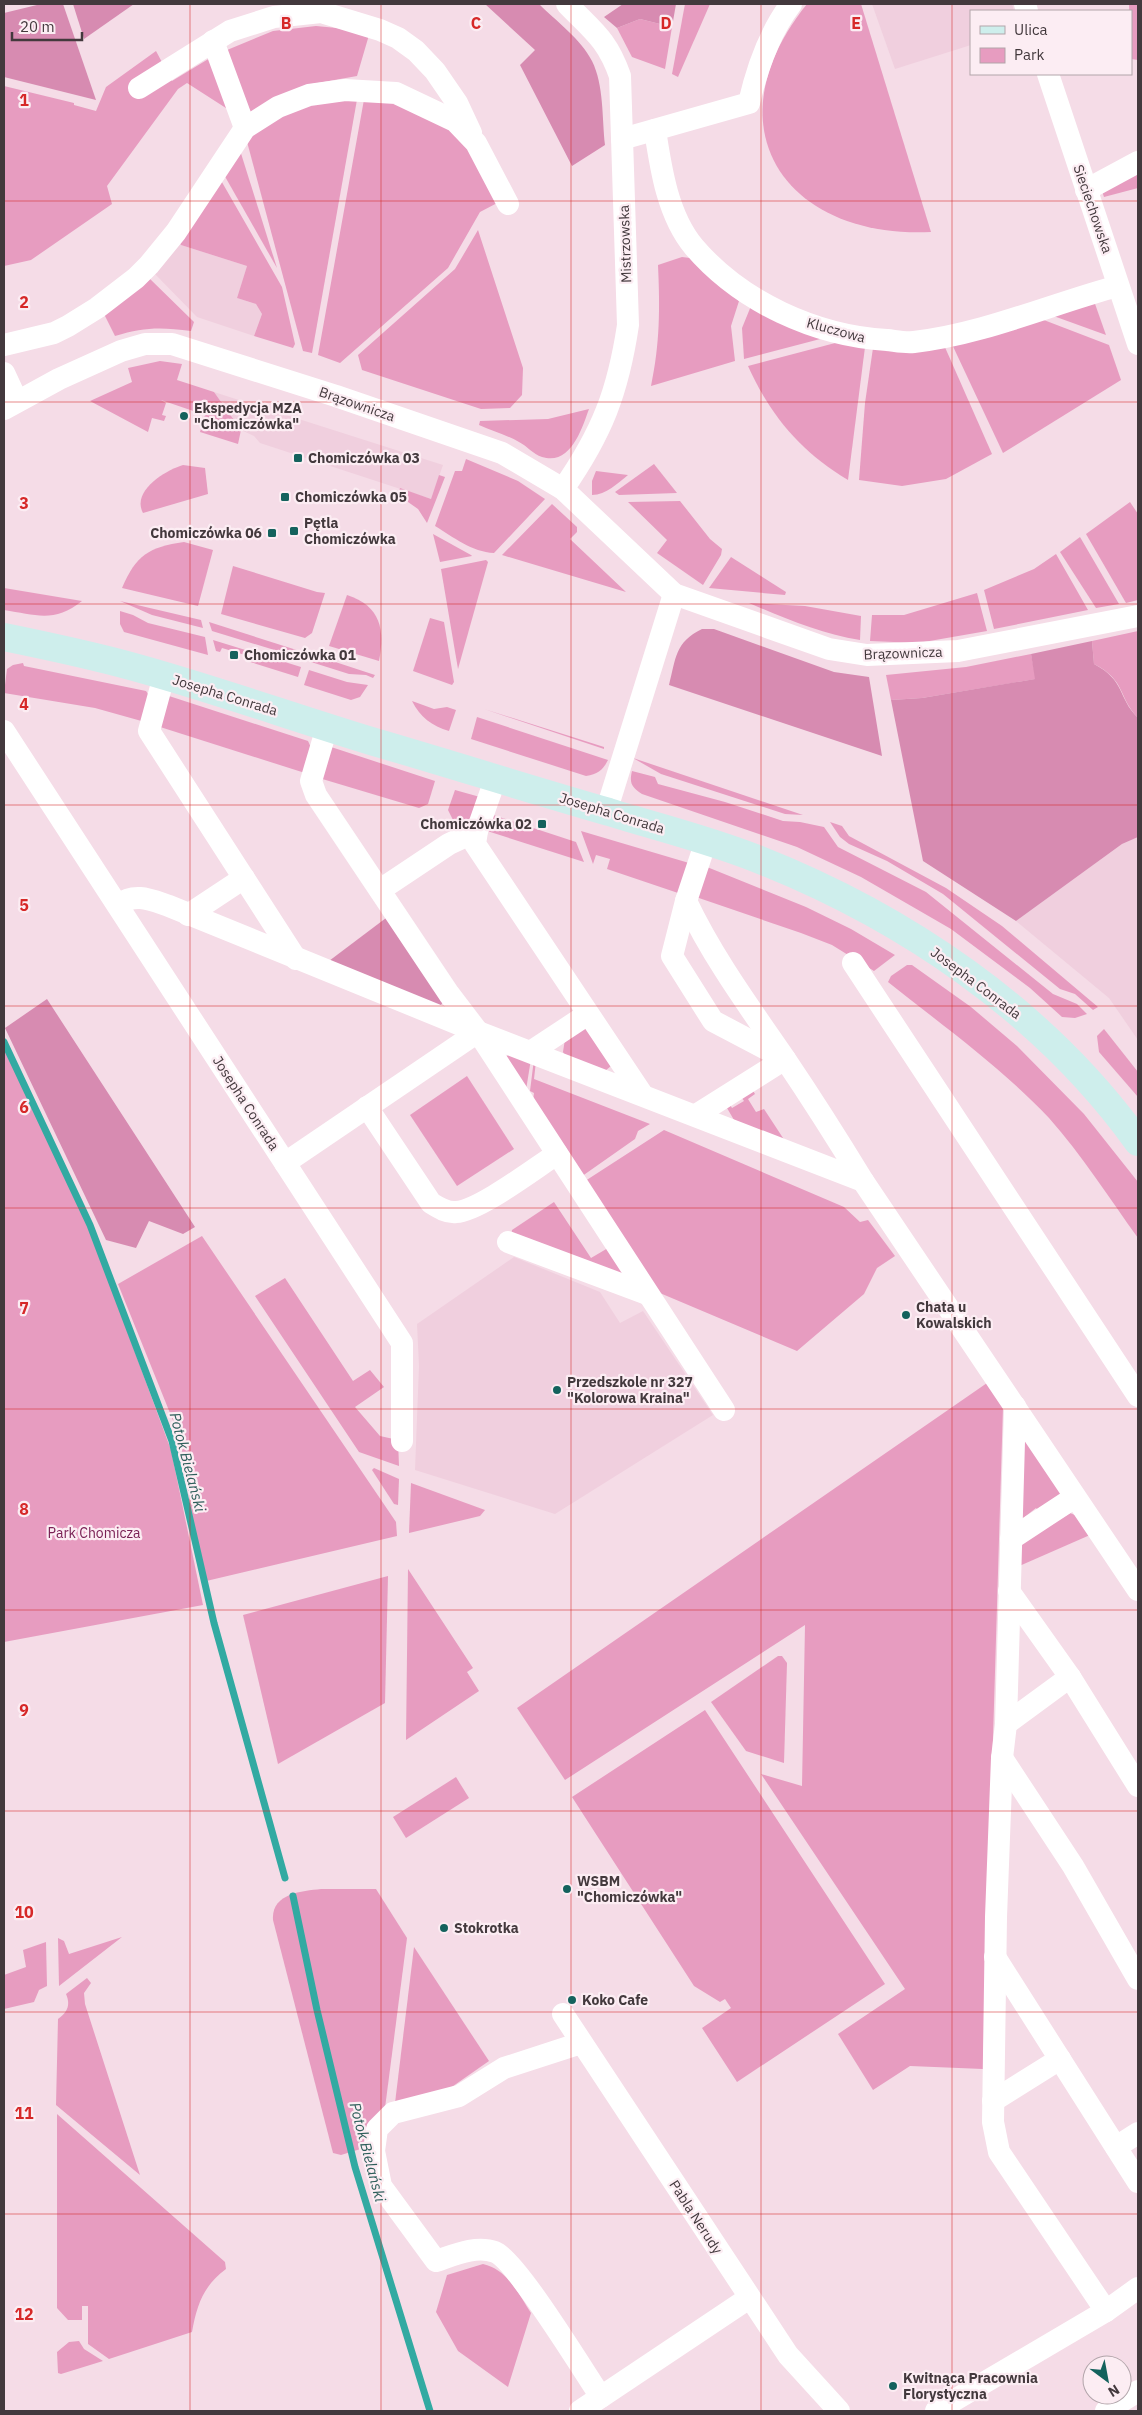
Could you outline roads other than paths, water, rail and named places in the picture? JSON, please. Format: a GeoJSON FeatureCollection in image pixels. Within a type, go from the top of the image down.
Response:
{"type":"FeatureCollection","features":[{"type":"Feature","properties":{"kind":"street","name":"Mistrzowska"},"geometry":{"type":"LineString","coordinates":[[563,489],[597,436],[610,402],[623,358],[628,325],[620,76],[614,60],[598,34],[567,4]]}},
{"type":"Feature","properties":{"kind":"street"},"geometry":{"type":"LineString","coordinates":[[622,139],[749,103],[756,75],[770,38],[791,4]]}},
{"type":"Feature","properties":{"kind":"street"},"geometry":{"type":"LineString","coordinates":[[139,88],[230,31],[274,17],[308,12],[321,12],[348,19],[398,38],[416,51],[435,71],[458,103],[476,143],[508,204]]}},
{"type":"Feature","properties":{"kind":"street"},"geometry":{"type":"LineString","coordinates":[[213,41],[245,128]]}},
{"type":"Feature","properties":{"kind":"street","name":"Sieciechowska"},"geometry":{"type":"LineString","coordinates":[[1048,75],[1138,344]]}},
{"type":"Feature","properties":{"kind":"street"},"geometry":{"type":"LineString","coordinates":[[4,345],[54,333],[68,326],[97,308],[136,278],[176,232],[245,128],[278,108],[309,95],[345,90],[396,93],[454,121],[476,143]]}},
{"type":"Feature","properties":{"kind":"street","name":"Kluczowa"},"geometry":{"type":"LineString","coordinates":[[655,130],[660,168],[674,212],[694,247],[726,279],[749,296],[808,323],[848,335],[912,342],[953,336],[1118,286]]}},
{"type":"Feature","properties":{"kind":"street"},"geometry":{"type":"LineString","coordinates":[[1086,190],[1138,162]]}},
{"type":"Feature","properties":{"kind":"street","name":"Brązownicza"},"geometry":{"type":"LineString","coordinates":[[10,405],[59,379],[122,351],[145,344],[172,344],[336,396],[502,453],[563,489],[674,594],[829,650],[868,655],[958,651],[1138,616]]}},
{"type":"Feature","properties":{"kind":"street"},"geometry":{"type":"LineString","coordinates":[[4,373],[10,405]]}},
{"type":"Feature","properties":{"kind":"street"},"geometry":{"type":"LineString","coordinates":[[606,812],[674,594]]}},
{"type":"Feature","properties":{"kind":"street","name":"Josepha Conrada"},"geometry":{"type":"LineString","coordinates":[[4,637],[78,652],[164,676],[326,727],[706,841],[753,857],[836,893],[877,915],[946,958],[978,981],[1060,1049],[1124,1122],[1138,1142]]}},
{"type":"Feature","properties":{"kind":"street"},"geometry":{"type":"LineString","coordinates":[[164,676],[149,731],[296,959]]}},
{"type":"Feature","properties":{"kind":"street"},"geometry":{"type":"LineString","coordinates":[[326,727],[311,781],[316,795],[449,994],[478,1032],[724,1410]]}},
{"type":"Feature","properties":{"kind":"street","name":"Josepha Conrada"},"geometry":{"type":"LineString","coordinates":[[4,732],[402,1344],[402,1441]]}},
{"type":"Feature","properties":{"kind":"street"},"geometry":{"type":"LineString","coordinates":[[496,777],[477,831],[475,844],[642,1094]]}},
{"type":"Feature","properties":{"kind":"street"},"geometry":{"type":"LineString","coordinates":[[380,890],[449,844],[477,831]]}},
{"type":"Feature","properties":{"kind":"street"},"geometry":{"type":"LineString","coordinates":[[706,841],[686,901],[672,956],[714,1021],[786,1060]]}},
{"type":"Feature","properties":{"kind":"street"},"geometry":{"type":"LineString","coordinates":[[188,915],[244,878]]}},
{"type":"Feature","properties":{"kind":"street"},"geometry":{"type":"LineString","coordinates":[[118,905],[132,898],[141,897],[478,1032],[532,1051],[864,1181]]}},
{"type":"Feature","properties":{"kind":"street"},"geometry":{"type":"LineString","coordinates":[[686,901],[700,932],[724,970],[786,1060],[864,1181],[1138,1590]]}},
{"type":"Feature","properties":{"kind":"street"},"geometry":{"type":"LineString","coordinates":[[853,964],[1138,1396]]}},
{"type":"Feature","properties":{"kind":"street"},"geometry":{"type":"LineString","coordinates":[[532,1051],[588,1014]]}},
{"type":"Feature","properties":{"kind":"street"},"geometry":{"type":"LineString","coordinates":[[285,1162],[478,1032]]}},
{"type":"Feature","properties":{"kind":"street"},"geometry":{"type":"LineString","coordinates":[[696,1115],[786,1060]]}},
{"type":"Feature","properties":{"kind":"street"},"geometry":{"type":"LineString","coordinates":[[368,1107],[431,1203],[442,1210],[454,1213],[474,1208],[556,1154]]}},
{"type":"Feature","properties":{"kind":"street"},"geometry":{"type":"LineString","coordinates":[[508,1242],[647,1294]]}},
{"type":"Feature","properties":{"kind":"street"},"geometry":{"type":"LineString","coordinates":[[1015,1406],[1006,1724],[1002,1758],[995,1957],[993,2122],[999,2152],[1106,2311]]}},
{"type":"Feature","properties":{"kind":"street"},"geometry":{"type":"LineString","coordinates":[[1011,1539],[1075,1497]]}},
{"type":"Feature","properties":{"kind":"street"},"geometry":{"type":"LineString","coordinates":[[1009,1591],[1070,1677],[1137,1780]]}},
{"type":"Feature","properties":{"kind":"street"},"geometry":{"type":"LineString","coordinates":[[1006,1724],[1070,1677]]}},
{"type":"Feature","properties":{"kind":"street"},"geometry":{"type":"LineString","coordinates":[[1002,1758],[1131,1952],[1138,1979]]}},
{"type":"Feature","properties":{"kind":"street"},"geometry":{"type":"LineString","coordinates":[[995,1957],[1138,2182]]}},
{"type":"Feature","properties":{"kind":"street","name":"Pabla Nerudy"},"geometry":{"type":"LineString","coordinates":[[563,2014],[788,2356],[839,2411]]}},
{"type":"Feature","properties":{"kind":"street"},"geometry":{"type":"LineString","coordinates":[[581,2043],[504,2068],[459,2096],[393,2113],[377,2130],[374,2152],[381,2186],[436,2261],[468,2250],[496,2252],[515,2269],[601,2397]]}},
{"type":"Feature","properties":{"kind":"street"},"geometry":{"type":"LineString","coordinates":[[993,2101],[1060,2060]]}},
{"type":"Feature","properties":{"kind":"street"},"geometry":{"type":"LineString","coordinates":[[1116,2147],[1138,2134]]}},
{"type":"Feature","properties":{"kind":"street"},"geometry":{"type":"LineString","coordinates":[[936,2411],[1106,2311],[1138,2288]]}},
{"type":"Feature","properties":{"kind":"street"},"geometry":{"type":"LineString","coordinates":[[580,2411],[749,2298]]}},
{"type":"Feature","properties":{"kind":"street"},"geometry":{"type":"LineString","coordinates":[[1106,2411],[1138,2390]]}},
{"type":"Feature","properties":{"kind":"waterway","name":"Potok Bielański"},"geometry":{"type":"LineString","coordinates":[[4,1042],[90,1225],[172,1441],[214,1623],[285,1878]]}},
{"type":"Feature","properties":{"kind":"waterway","name":"Potok Bielański"},"geometry":{"type":"LineString","coordinates":[[293,1896],[317,2010],[355,2167],[430,2411]]}},
{"type":"Feature","properties":{"kind":"place","name":"Ekspedycja MZA \"Chomiczówka\""},"geometry":{"type":"Point","coordinates":[184,416]}},
{"type":"Feature","properties":{"kind":"place","name":"Chomiczówka 03"},"geometry":{"type":"Point","coordinates":[298,458]}},
{"type":"Feature","properties":{"kind":"place","name":"Chomiczówka 05"},"geometry":{"type":"Point","coordinates":[285,497]}},
{"type":"Feature","properties":{"kind":"place","name":"Pętla Chomiczówka"},"geometry":{"type":"Point","coordinates":[294,531]}},
{"type":"Feature","properties":{"kind":"place","name":"Chomiczówka 06"},"geometry":{"type":"Point","coordinates":[272,533]}},
{"type":"Feature","properties":{"kind":"place","name":"Chomiczówka 01"},"geometry":{"type":"Point","coordinates":[234,655]}},
{"type":"Feature","properties":{"kind":"place","name":"Chomiczówka 02"},"geometry":{"type":"Point","coordinates":[542,824]}},
{"type":"Feature","properties":{"kind":"place","name":"Chata u Kowalskich"},"geometry":{"type":"Point","coordinates":[906,1315]}},
{"type":"Feature","properties":{"kind":"place","name":"Przedszkole nr 327 \"Kolorowa Kraina\""},"geometry":{"type":"Point","coordinates":[557,1390]}},
{"type":"Feature","properties":{"kind":"place","name":"WSBM \"Chomiczówka\""},"geometry":{"type":"Point","coordinates":[567,1889]}},
{"type":"Feature","properties":{"kind":"place","name":"Stokrotka"},"geometry":{"type":"Point","coordinates":[444,1928]}},
{"type":"Feature","properties":{"kind":"place","name":"Koko Cafe"},"geometry":{"type":"Point","coordinates":[572,2000]}},
{"type":"Feature","properties":{"kind":"place","name":"Kwitnąca Pracownia Florystyczna"},"geometry":{"type":"Point","coordinates":[893,2386]}},
{"type":"Feature","properties":{"kind":"park label","name":"Park Chomicza"},"geometry":{"type":"Point","coordinates":[94,1533]}}]}
